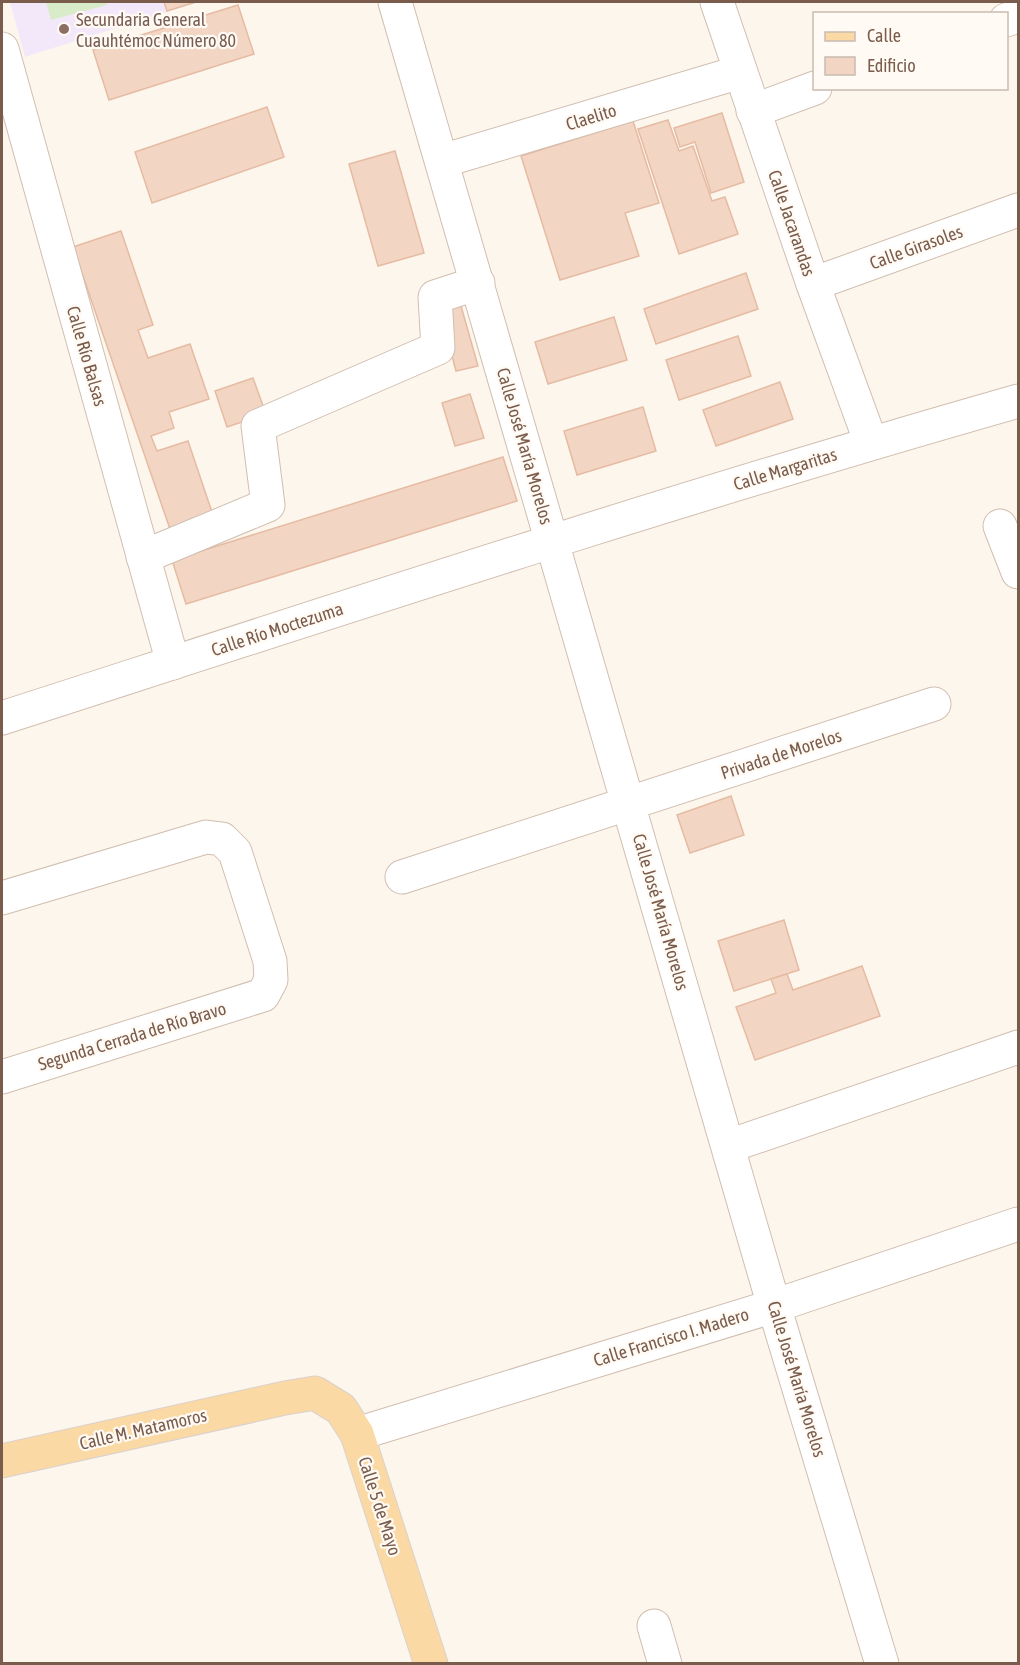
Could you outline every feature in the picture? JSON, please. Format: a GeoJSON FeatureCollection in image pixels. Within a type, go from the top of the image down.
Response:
{"type":"FeatureCollection","features":[{"type":"Feature","properties":{"kind":"main road","name":"Calle 5 de Mayo"},"geometry":{"type":"LineString","coordinates":[[285,1398],[315,1393],[341,1409],[357,1434],[431,1664]]}},
{"type":"Feature","properties":{"kind":"main road","name":"Calle M. Matamoros"},"geometry":{"type":"LineString","coordinates":[[2,1461],[285,1398]]}},
{"type":"Feature","properties":{"kind":"street","name":"Calle José María Morelos"},"geometry":{"type":"LineString","coordinates":[[395,2],[774,1306],[882,1664]]}},
{"type":"Feature","properties":{"kind":"street","name":"Calle Jacarandas"},"geometry":{"type":"LineString","coordinates":[[717,2],[813,284],[871,443]]}},
{"type":"Feature","properties":{"kind":"street","name":"Calle Río Balsas"},"geometry":{"type":"LineString","coordinates":[[2,49],[173,663]]}},
{"type":"Feature","properties":{"kind":"street","name":"Claelito"},"geometry":{"type":"LineString","coordinates":[[442,161],[740,72]]}},
{"type":"Feature","properties":{"kind":"street"},"geometry":{"type":"LineString","coordinates":[[753,111],[813,89]]}},
{"type":"Feature","properties":{"kind":"street","name":"Calle Girasoles"},"geometry":{"type":"LineString","coordinates":[[813,284],[1018,210]]}},
{"type":"Feature","properties":{"kind":"street"},"geometry":{"type":"LineString","coordinates":[[143,557],[268,505],[258,426],[438,348],[435,297],[478,283]]}},
{"type":"Feature","properties":{"kind":"street","name":"Calle Margaritas"},"geometry":{"type":"LineString","coordinates":[[553,541],[871,443],[1018,401]]}},
{"type":"Feature","properties":{"kind":"street"},"geometry":{"type":"LineString","coordinates":[[1000,526],[1018,572]]}},
{"type":"Feature","properties":{"kind":"street","name":"Calle Río Moctezuma"},"geometry":{"type":"LineString","coordinates":[[2,718],[553,541]]}},
{"type":"Feature","properties":{"kind":"street","name":"Privada de Morelos"},"geometry":{"type":"LineString","coordinates":[[402,877],[934,704]]}},
{"type":"Feature","properties":{"kind":"street","name":"Segunda Cerrada de Río Bravo"},"geometry":{"type":"LineString","coordinates":[[2,898],[206,837],[222,839],[235,852],[270,961],[271,980],[263,995],[2,1077]]}},
{"type":"Feature","properties":{"kind":"street"},"geometry":{"type":"LineString","coordinates":[[729,1146],[1018,1047]]}},
{"type":"Feature","properties":{"kind":"street","name":"Calle Francisco I. Madero"},"geometry":{"type":"LineString","coordinates":[[357,1434],[774,1306],[1018,1224]]}},
{"type":"Feature","properties":{"kind":"street"},"geometry":{"type":"LineString","coordinates":[[654,1626],[665,1664]]}},
{"type":"Feature","properties":{"kind":"shaded area","name":"Secundaria General Cuauhtémoc Número 80"},"geometry":{"type":"Polygon","coordinates":[[[10,2],[198,2],[25,57],[10,2]]]}},
{"type":"Feature","properties":{"kind":"green space"},"geometry":{"type":"Polygon","coordinates":[[[46,2],[106,2],[107,5],[51,20],[46,2]]]}},
{"type":"Feature","properties":{"kind":"building"},"geometry":{"type":"Polygon","coordinates":[[[164,2],[196,2],[167,11],[164,2]]]}},
{"type":"Feature","properties":{"kind":"building"},"geometry":{"type":"Polygon","coordinates":[[[238,5],[254,54],[109,100],[93,50],[238,5]]]}},
{"type":"Feature","properties":{"kind":"building"},"geometry":{"type":"Polygon","coordinates":[[[267,107],[284,157],[152,203],[135,152],[267,107]]]}},
{"type":"Feature","properties":{"kind":"building"},"geometry":{"type":"Polygon","coordinates":[[[722,113],[744,182],[711,193],[695,142],[680,147],[674,128],[722,113]]]}},
{"type":"Feature","properties":{"kind":"building"},"geometry":{"type":"Polygon","coordinates":[[[668,120],[679,151],[693,146],[712,201],[725,197],[738,234],[679,254],[638,129],[668,120]]]}},
{"type":"Feature","properties":{"kind":"building"},"geometry":{"type":"Polygon","coordinates":[[[633,121],[659,203],[625,213],[639,256],[560,280],[521,156],[633,121]]]}},
{"type":"Feature","properties":{"kind":"building"},"geometry":{"type":"Polygon","coordinates":[[[395,151],[424,253],[378,266],[349,164],[395,151]]]}},
{"type":"Feature","properties":{"kind":"building"},"geometry":{"type":"Polygon","coordinates":[[[121,231],[153,325],[138,330],[148,358],[190,344],[209,399],[169,412],[174,428],[151,436],[157,451],[188,441],[214,518],[171,532],[73,247],[121,231]]]}},
{"type":"Feature","properties":{"kind":"building"},"geometry":{"type":"Polygon","coordinates":[[[746,273],[758,309],[656,344],[644,309],[746,273]]]}},
{"type":"Feature","properties":{"kind":"building"},"geometry":{"type":"Polygon","coordinates":[[[461,306],[478,366],[456,371],[440,311],[461,306]]]}},
{"type":"Feature","properties":{"kind":"building"},"geometry":{"type":"Polygon","coordinates":[[[614,317],[627,360],[548,384],[535,342],[614,317]]]}},
{"type":"Feature","properties":{"kind":"building"},"geometry":{"type":"Polygon","coordinates":[[[738,336],[751,376],[679,400],[666,360],[738,336]]]}},
{"type":"Feature","properties":{"kind":"building"},"geometry":{"type":"Polygon","coordinates":[[[253,378],[266,414],[227,427],[215,391],[253,378]]]}},
{"type":"Feature","properties":{"kind":"building"},"geometry":{"type":"Polygon","coordinates":[[[780,382],[793,419],[716,446],[703,410],[780,382]]]}},
{"type":"Feature","properties":{"kind":"building"},"geometry":{"type":"Polygon","coordinates":[[[470,394],[484,438],[455,446],[442,403],[470,394]]]}},
{"type":"Feature","properties":{"kind":"building"},"geometry":{"type":"Polygon","coordinates":[[[643,407],[656,451],[577,475],[564,431],[643,407]]]}},
{"type":"Feature","properties":{"kind":"building"},"geometry":{"type":"Polygon","coordinates":[[[503,457],[517,501],[186,604],[172,560],[503,457]]]}},
{"type":"Feature","properties":{"kind":"building"},"geometry":{"type":"Polygon","coordinates":[[[731,796],[744,835],[690,853],[677,815],[731,796]]]}},
{"type":"Feature","properties":{"kind":"building"},"geometry":{"type":"Polygon","coordinates":[[[784,920],[799,970],[734,991],[718,941],[784,920]]]}},
{"type":"Feature","properties":{"kind":"building"},"geometry":{"type":"Polygon","coordinates":[[[862,966],[880,1016],[755,1060],[736,1007],[776,993],[771,979],[787,974],[793,990],[862,966]]]}},
{"type":"Feature","properties":{"kind":"place","name":"Secundaria General Cuauhtémoc Número 80"},"geometry":{"type":"Point","coordinates":[64,29]}}]}
